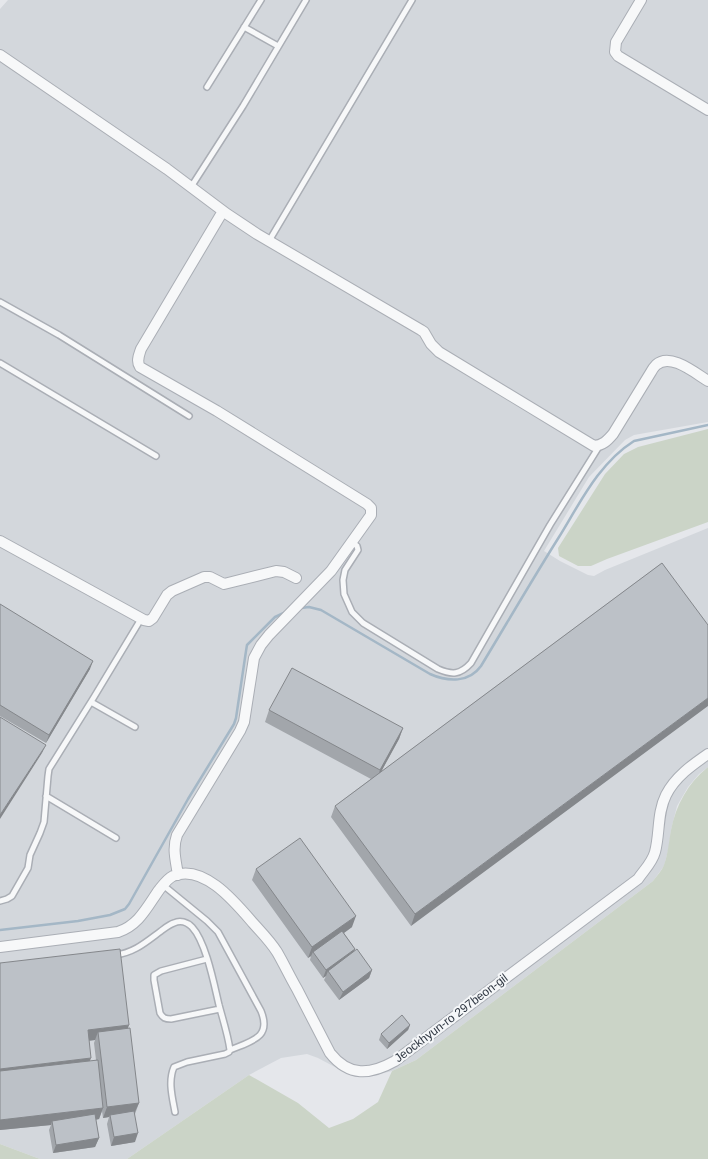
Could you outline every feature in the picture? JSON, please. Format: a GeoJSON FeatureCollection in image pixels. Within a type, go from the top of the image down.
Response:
{"type":"FeatureCollection","features":[{"type":"Feature","properties":{"kind":"street"},"geometry":{"type":"LineString","coordinates":[[641,0],[616,42],[615,52],[618,56],[708,110]]}},
{"type":"Feature","properties":{"kind":"street"},"geometry":{"type":"LineString","coordinates":[[0,55],[167,169],[223,211],[269,241],[424,332],[430,344],[447,357],[594,446],[608,441],[656,365],[672,361],[708,381]]}},
{"type":"Feature","properties":{"kind":"street"},"geometry":{"type":"LineString","coordinates":[[0,947],[118,932],[127,929],[137,921],[163,885],[172,876],[178,875],[174,849],[177,835],[240,731],[246,715],[254,658],[257,651],[331,570],[371,514],[372,508],[367,504],[217,411],[140,367],[138,364],[141,349],[223,211]]}},
{"type":"Feature","properties":{"kind":"street"},"geometry":{"type":"LineString","coordinates":[[0,541],[149,621],[153,618],[167,595],[199,578],[210,577],[224,584],[276,571],[284,572],[296,578]]}},
{"type":"Feature","properties":{"kind":"street","name":"Jeockhyun-ro 297beon-gil"},"geometry":{"type":"LineString","coordinates":[[178,875],[184,873],[196,875],[209,881],[229,896],[277,952],[336,1061],[347,1068],[358,1071],[372,1071],[395,1061],[638,878],[651,862],[655,853],[660,811],[667,794],[675,781],[685,771],[708,754]]}},
{"type":"Feature","properties":{"kind":"lane"},"geometry":{"type":"LineString","coordinates":[[207,87],[261,0]]}},
{"type":"Feature","properties":{"kind":"lane"},"geometry":{"type":"LineString","coordinates":[[191,187],[243,106],[306,0]]}},
{"type":"Feature","properties":{"kind":"lane"},"geometry":{"type":"LineString","coordinates":[[269,241],[412,0]]}},
{"type":"Feature","properties":{"kind":"lane"},"geometry":{"type":"LineString","coordinates":[[244,27],[278,46]]}},
{"type":"Feature","properties":{"kind":"lane"},"geometry":{"type":"LineString","coordinates":[[0,302],[59,335],[189,416]]}},
{"type":"Feature","properties":{"kind":"lane"},"geometry":{"type":"LineString","coordinates":[[0,362],[156,456]]}},
{"type":"Feature","properties":{"kind":"lane"},"geometry":{"type":"LineString","coordinates":[[351,542],[357,546],[358,550],[345,570],[343,588],[347,602],[358,618],[370,628],[438,669],[455,674],[461,672],[471,663],[550,525],[600,445]]}},
{"type":"Feature","properties":{"kind":"lane"},"geometry":{"type":"LineString","coordinates":[[0,901],[12,896],[26,874],[30,855],[44,822],[49,769],[141,618]]}},
{"type":"Feature","properties":{"kind":"lane"},"geometry":{"type":"LineString","coordinates":[[91,702],[135,727]]}},
{"type":"Feature","properties":{"kind":"lane"},"geometry":{"type":"LineString","coordinates":[[46,796],[116,838]]}},
{"type":"Feature","properties":{"kind":"lane"},"geometry":{"type":"LineString","coordinates":[[163,885],[218,932],[264,1019],[262,1033],[258,1037],[225,1054],[187,1062],[174,1067],[170,1081],[175,1112]]}},
{"type":"Feature","properties":{"kind":"lane"},"geometry":{"type":"LineString","coordinates":[[104,956],[124,954],[132,951],[174,922],[181,921],[193,927],[207,958],[230,1050]]}},
{"type":"Feature","properties":{"kind":"lane"},"geometry":{"type":"LineString","coordinates":[[207,958],[161,971],[154,975],[160,1013],[162,1017],[171,1019],[220,1009]]}},
{"type":"Feature","properties":{"kind":"shaded area"},"geometry":{"type":"Polygon","coordinates":[[[8,0],[708,0],[708,422],[634,435],[625,440],[589,477],[544,551],[588,575],[594,576],[708,528],[708,767],[688,787],[677,806],[664,866],[653,881],[416,1060],[392,1071],[372,1076],[348,1074],[307,1054],[281,1058],[249,1075],[127,1159],[40,1159],[0,1144],[0,9],[8,0]]]}},
{"type":"Feature","properties":{"kind":"shaded area"},"geometry":{"type":"Polygon","coordinates":[[[708,429],[708,522],[591,566],[578,566],[559,556],[558,548],[605,474],[624,454],[638,447],[708,429]]]}},
{"type":"Feature","properties":{"kind":"shaded area"},"geometry":{"type":"Polygon","coordinates":[[[708,767],[708,1159],[127,1159],[249,1075],[298,1103],[329,1128],[353,1119],[378,1102],[392,1071],[416,1060],[653,881],[664,865],[673,821],[680,803],[694,780],[708,767]]]}},
{"type":"Feature","properties":{"kind":"shaded area"},"geometry":{"type":"Polygon","coordinates":[[[0,1144],[40,1159],[0,1159],[0,1144]]]}},
{"type":"Feature","properties":{"kind":"building"},"geometry":{"type":"Polygon","coordinates":[[[662,563],[708,625],[708,698],[415,914],[335,806],[662,563]]]}},
{"type":"Feature","properties":{"kind":"building"},"geometry":{"type":"Polygon","coordinates":[[[0,604],[93,661],[49,735],[0,705],[0,604]]]}},
{"type":"Feature","properties":{"kind":"building"},"geometry":{"type":"Polygon","coordinates":[[[292,668],[403,728],[380,770],[269,710],[292,668]]]}},
{"type":"Feature","properties":{"kind":"building"},"geometry":{"type":"Polygon","coordinates":[[[0,717],[46,745],[0,815],[0,717]]]}},
{"type":"Feature","properties":{"kind":"building"},"geometry":{"type":"Polygon","coordinates":[[[300,838],[356,916],[312,947],[256,869],[300,838]]]}},
{"type":"Feature","properties":{"kind":"building"},"geometry":{"type":"Polygon","coordinates":[[[342,931],[355,949],[326,970],[313,952],[342,931]]]}},
{"type":"Feature","properties":{"kind":"building"},"geometry":{"type":"Polygon","coordinates":[[[120,949],[129,1025],[88,1030],[91,1058],[0,1069],[0,963],[120,949]]]}},
{"type":"Feature","properties":{"kind":"building"},"geometry":{"type":"Polygon","coordinates":[[[357,949],[372,970],[343,992],[328,971],[357,949]]]}},
{"type":"Feature","properties":{"kind":"building"},"geometry":{"type":"Polygon","coordinates":[[[402,1015],[410,1025],[389,1043],[381,1034],[402,1015]]]}},
{"type":"Feature","properties":{"kind":"building"},"geometry":{"type":"Polygon","coordinates":[[[130,1028],[139,1103],[107,1107],[98,1032],[130,1028]]]}},
{"type":"Feature","properties":{"kind":"building"},"geometry":{"type":"Polygon","coordinates":[[[98,1060],[103,1108],[0,1120],[0,1071],[98,1060]]]}},
{"type":"Feature","properties":{"kind":"building"},"geometry":{"type":"Polygon","coordinates":[[[134,1111],[138,1133],[114,1137],[110,1115],[134,1111]]]}},
{"type":"Feature","properties":{"kind":"building"},"geometry":{"type":"Polygon","coordinates":[[[95,1114],[99,1138],[56,1145],[52,1121],[95,1114]]]}},
{"type":"Feature","properties":{"kind":"waterway"},"geometry":{"type":"LineString","coordinates":[[301,608],[309,607],[321,610],[437,677],[458,679],[470,676],[481,666],[591,484],[610,460],[634,441],[708,425]]}},
{"type":"Feature","properties":{"kind":"waterway"},"geometry":{"type":"LineString","coordinates":[[0,930],[78,921],[110,915],[125,909],[188,799],[234,724],[247,645],[275,617],[288,611]]}}]}
